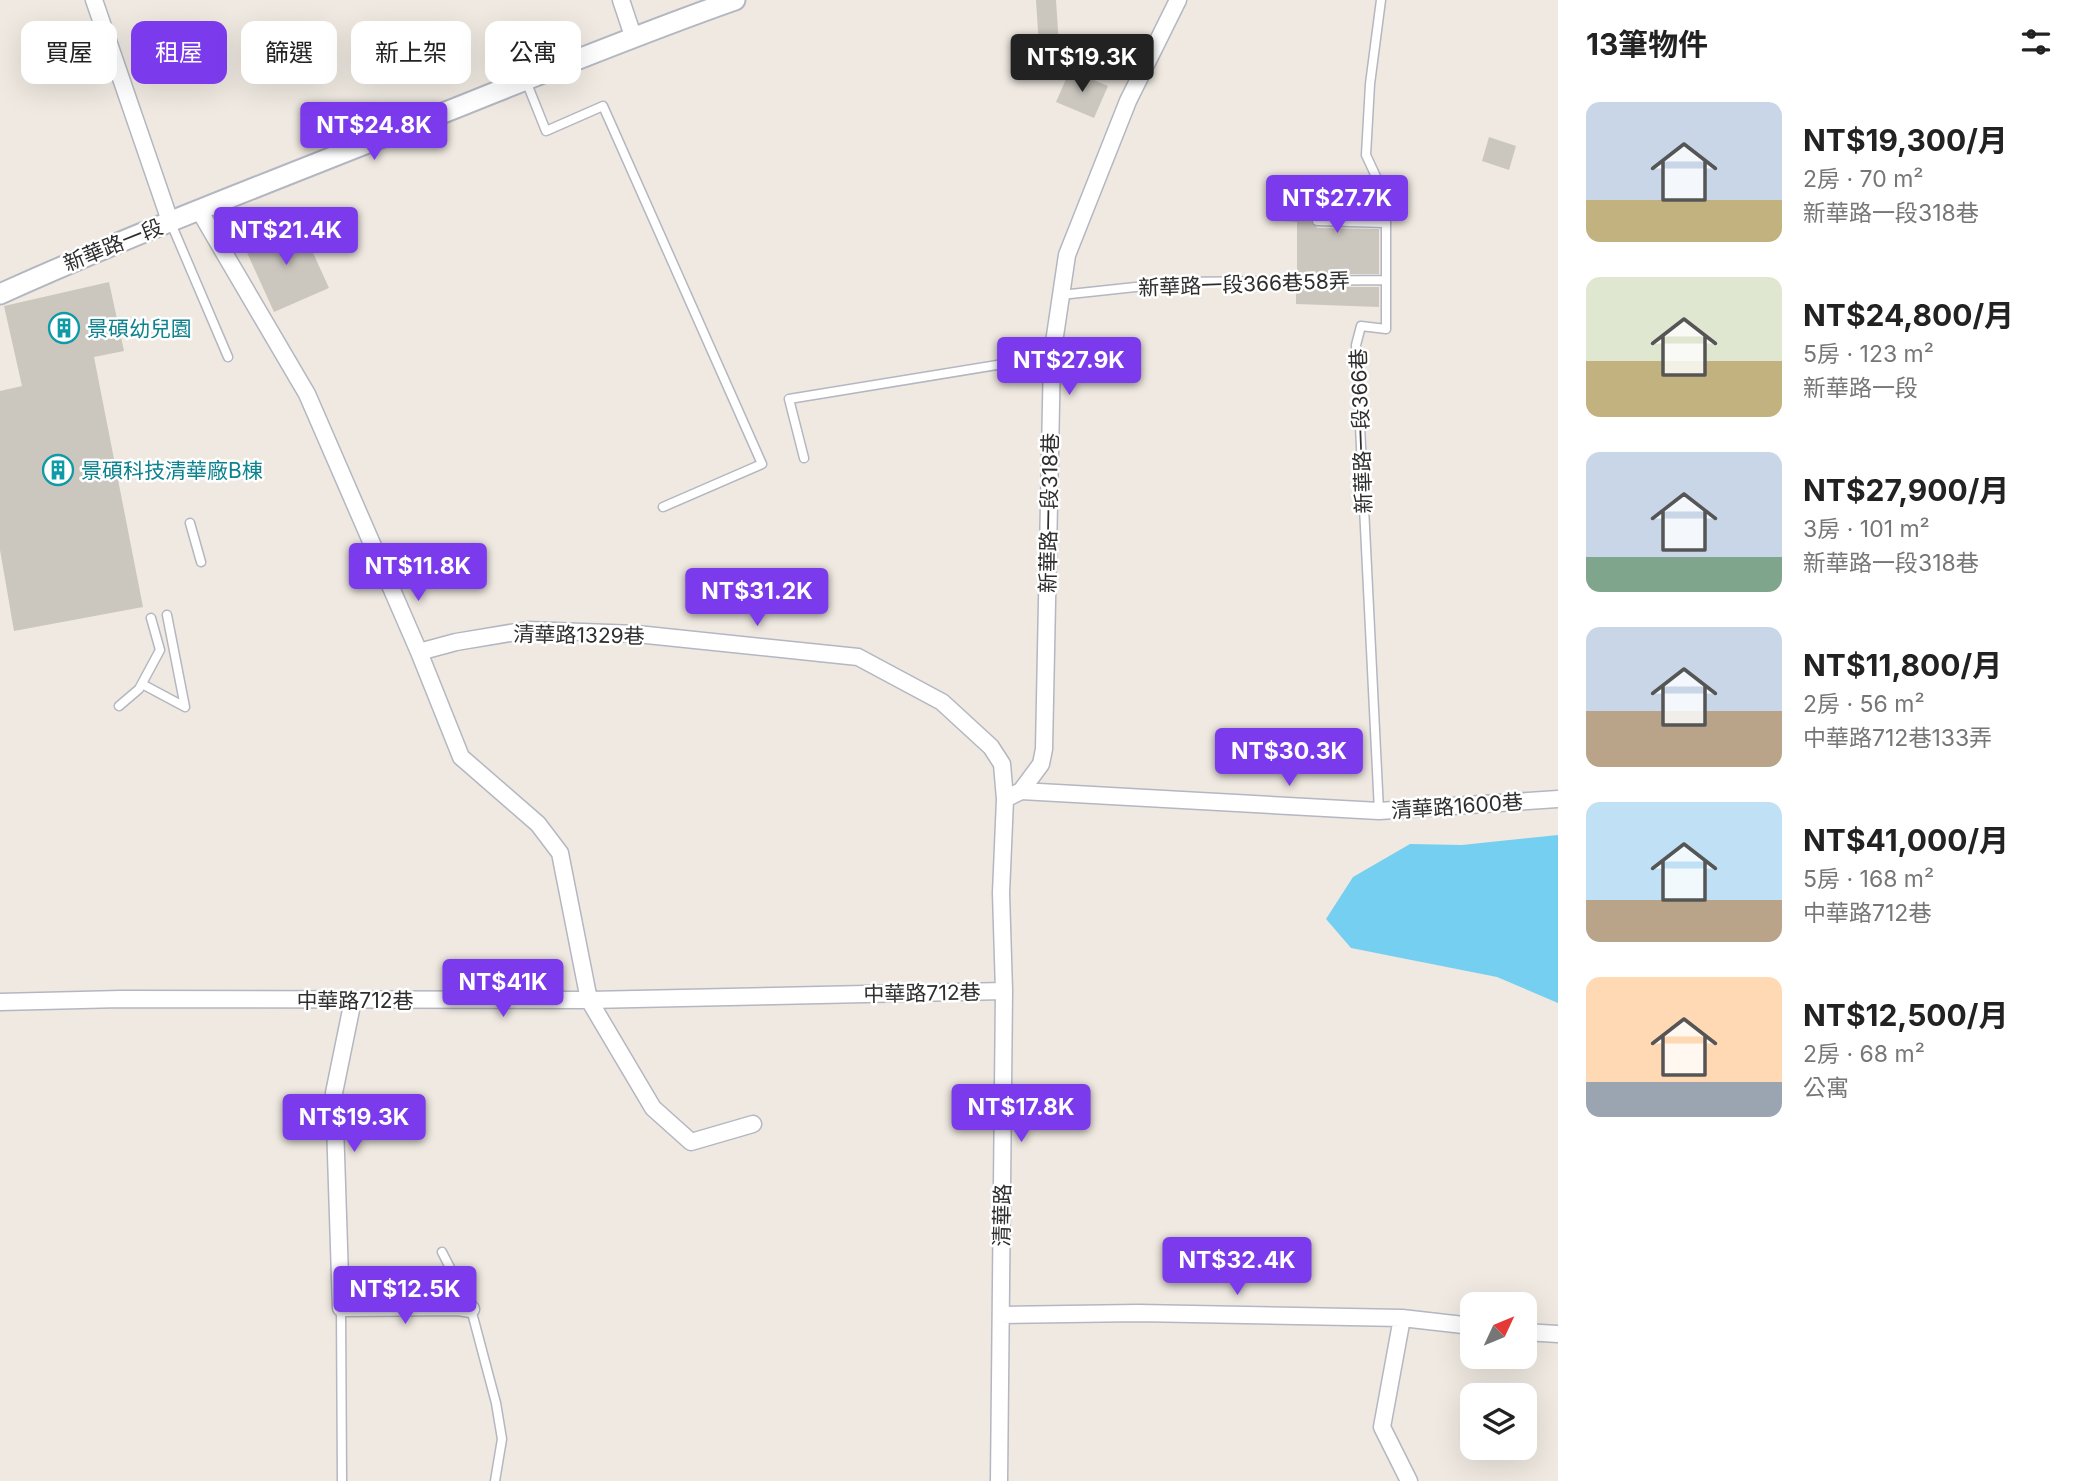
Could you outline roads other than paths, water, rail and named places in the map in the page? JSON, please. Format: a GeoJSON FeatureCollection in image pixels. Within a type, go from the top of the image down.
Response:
{"type":"FeatureCollection","features":[{"type":"Feature","properties":{"kind":"street"},"geometry":{"type":"LineString","coordinates":[[93,0],[170,221]]}},
{"type":"Feature","properties":{"kind":"street"},"geometry":{"type":"LineString","coordinates":[[621,0],[633,36]]}},
{"type":"Feature","properties":{"kind":"street","name":"新華路一段"},"geometry":{"type":"LineString","coordinates":[[581,58],[633,36],[735,0]]}},
{"type":"Feature","properties":{"kind":"street","name":"新華路一段318巷"},"geometry":{"type":"LineString","coordinates":[[1021,791],[1041,764],[1044,749],[1052,356],[1067,256],[1128,101],[1178,0]]}},
{"type":"Feature","properties":{"kind":"street","name":"新華路一段"},"geometry":{"type":"LineString","coordinates":[[0,294],[170,221],[518,84]]}},
{"type":"Feature","properties":{"kind":"street"},"geometry":{"type":"LineString","coordinates":[[199,210],[307,394],[419,652],[461,757],[538,824],[560,853],[589,1000],[653,1108],[691,1142],[753,1124]]}},
{"type":"Feature","properties":{"kind":"street","name":"清華路1329巷"},"geometry":{"type":"LineString","coordinates":[[419,652],[456,642],[528,630],[637,634],[858,657],[942,702],[990,747],[1002,764],[1005,799]]}},
{"type":"Feature","properties":{"kind":"street"},"geometry":{"type":"LineString","coordinates":[[1005,799],[1021,791]]}},
{"type":"Feature","properties":{"kind":"street","name":"清華路1600巷"},"geometry":{"type":"LineString","coordinates":[[1021,791],[1379,811],[1558,799]]}},
{"type":"Feature","properties":{"kind":"street","name":"清華路"},"geometry":{"type":"LineString","coordinates":[[999,1481],[1004,991],[1000,894],[1005,799]]}},
{"type":"Feature","properties":{"kind":"street","name":"中華路712巷"},"geometry":{"type":"LineString","coordinates":[[0,1002],[121,999],[589,1000],[1004,991]]}},
{"type":"Feature","properties":{"kind":"street"},"geometry":{"type":"LineString","coordinates":[[353,1000],[334,1093],[341,1308],[471,1309]]}},
{"type":"Feature","properties":{"kind":"street"},"geometry":{"type":"LineString","coordinates":[[1001,1315],[1138,1313],[1402,1318],[1460,1325]]}},
{"type":"Feature","properties":{"kind":"street"},"geometry":{"type":"LineString","coordinates":[[1402,1318],[1382,1427],[1409,1481]]}},
{"type":"Feature","properties":{"kind":"street"},"geometry":{"type":"LineString","coordinates":[[1537,1334],[1558,1334]]}},
{"type":"Feature","properties":{"kind":"lane","name":"新華路一段366巷"},"geometry":{"type":"LineString","coordinates":[[1379,811],[1356,345],[1361,326],[1386,329],[1386,198],[1366,155],[1370,84],[1381,0]]}},
{"type":"Feature","properties":{"kind":"lane"},"geometry":{"type":"LineString","coordinates":[[527,84],[546,131],[603,106],[762,464],[663,508]]}},
{"type":"Feature","properties":{"kind":"lane"},"geometry":{"type":"LineString","coordinates":[[1317,220],[1386,223]]}},
{"type":"Feature","properties":{"kind":"lane"},"geometry":{"type":"LineString","coordinates":[[170,221],[228,357]]}},
{"type":"Feature","properties":{"kind":"lane","name":"新華路一段366巷58弄"},"geometry":{"type":"LineString","coordinates":[[1061,295],[1182,282],[1386,280]]}},
{"type":"Feature","properties":{"kind":"lane"},"geometry":{"type":"LineString","coordinates":[[804,458],[789,399],[1052,356]]}},
{"type":"Feature","properties":{"kind":"lane"},"geometry":{"type":"LineString","coordinates":[[190,523],[201,562]]}},
{"type":"Feature","properties":{"kind":"lane"},"geometry":{"type":"LineString","coordinates":[[142,684],[185,707],[167,615]]}},
{"type":"Feature","properties":{"kind":"lane"},"geometry":{"type":"LineString","coordinates":[[119,706],[142,684],[160,650],[152,618]]}},
{"type":"Feature","properties":{"kind":"lane"},"geometry":{"type":"LineString","coordinates":[[442,1252],[471,1309],[496,1403],[502,1439],[495,1481]]}},
{"type":"Feature","properties":{"kind":"lane"},"geometry":{"type":"LineString","coordinates":[[341,1308],[342,1481]]}},
{"type":"Feature","properties":{"kind":"water"},"geometry":{"type":"Polygon","coordinates":[[[1558,835],[1558,1003],[1497,977],[1351,948],[1326,919],[1353,877],[1410,844],[1462,845],[1558,835]]]}},
{"type":"Feature","properties":{"kind":"place","name":"景碩幼兒園"},"geometry":{"type":"Point","coordinates":[64,328]}},
{"type":"Feature","properties":{"kind":"place","name":"景碩科技清華廠B棟"},"geometry":{"type":"Point","coordinates":[58,470]}}]}
